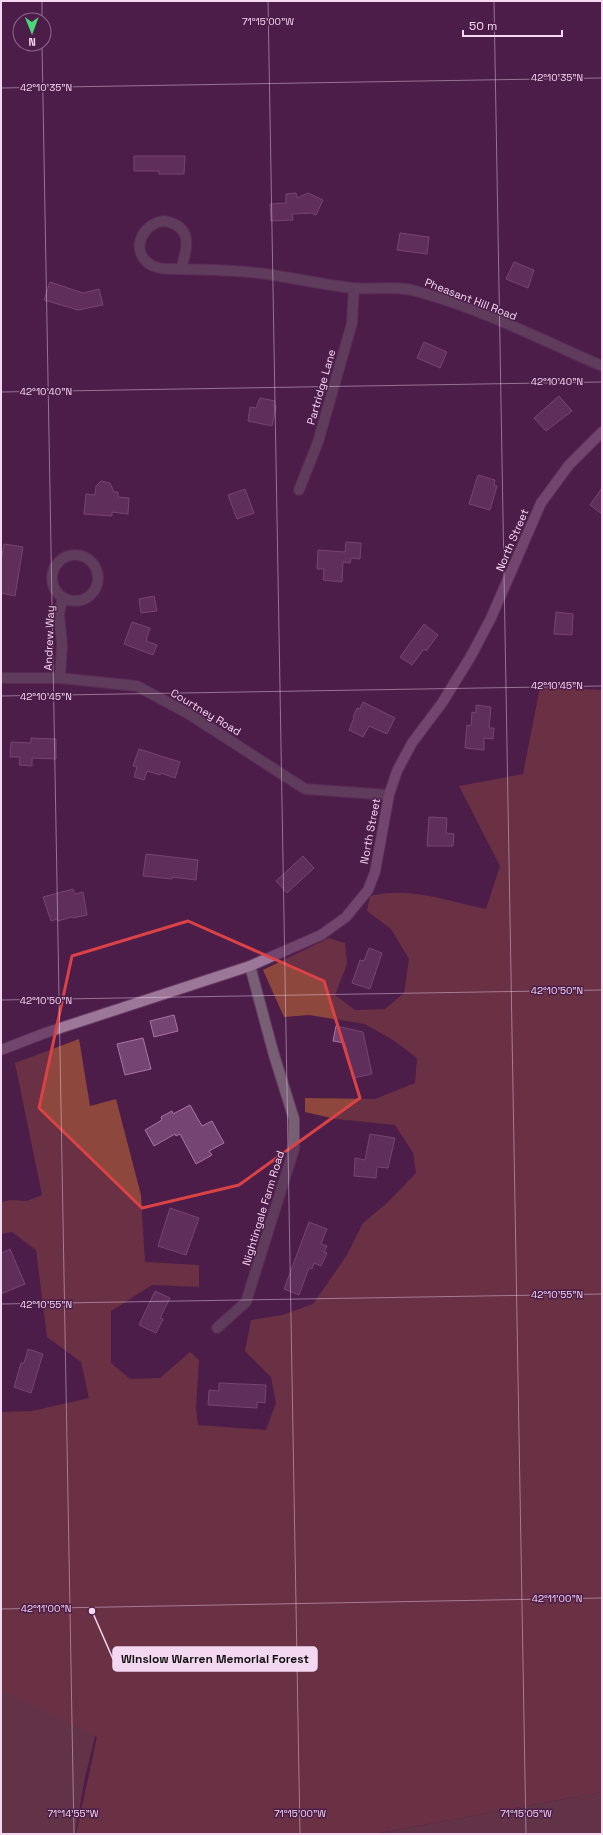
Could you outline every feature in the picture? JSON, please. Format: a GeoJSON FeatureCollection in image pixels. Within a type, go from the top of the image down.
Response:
{"type":"FeatureCollection","features":[{"type":"Feature","properties":{"kind":"street","name":"Pheasant Hill Road"},"geometry":{"type":"LineString","coordinates":[[181,269],[188,246],[183,231],[171,222],[156,222],[149,226],[141,238],[140,246],[141,254],[152,266],[160,268],[181,269],[223,270],[264,274],[354,288],[393,287],[424,293],[496,320],[602,366]]}},
{"type":"Feature","properties":{"kind":"street","name":"Partridge Lane"},"geometry":{"type":"LineString","coordinates":[[299,490],[318,442],[352,323],[354,288]]}},
{"type":"Feature","properties":{"kind":"street","name":"North Street"},"geometry":{"type":"LineString","coordinates":[[1,1050],[45,1033],[250,966],[322,935],[346,917],[368,890],[375,872],[389,795],[397,772],[412,743],[442,703],[472,656],[491,618],[541,503],[570,465],[602,432]]}},
{"type":"Feature","properties":{"kind":"street","name":"Andrew Way"},"geometry":{"type":"LineString","coordinates":[[71,555],[86,558],[92,563],[97,576],[94,590],[83,599],[69,600],[62,597],[56,592],[53,585],[53,570],[57,563],[63,558],[71,555]]}},
{"type":"Feature","properties":{"kind":"street","name":"Andrew Way"},"geometry":{"type":"LineString","coordinates":[[60,678],[62,645],[59,614],[62,597]]}},
{"type":"Feature","properties":{"kind":"street","name":"Courtney Road"},"geometry":{"type":"LineString","coordinates":[[1,678],[60,678],[136,686],[189,714],[305,789],[389,795]]}},
{"type":"Feature","properties":{"kind":"street","name":"Nightingale Farm Road"},"geometry":{"type":"LineString","coordinates":[[217,1328],[246,1302],[294,1149],[294,1119],[274,1055],[250,966]]}},
{"type":"Feature","properties":{"kind":"highlighted area"},"geometry":{"type":"Polygon","coordinates":[[[188,921],[324,981],[360,1098],[239,1185],[142,1208],[39,1108],[72,956],[188,921]]]}},
{"type":"Feature","properties":{"kind":"shaded area"},"geometry":{"type":"Polygon","coordinates":[[[540,687],[602,690],[602,1792],[375,1834],[76,1834],[97,1737],[8,1694],[1,1694],[1,1412],[32,1411],[89,1398],[81,1362],[47,1337],[36,1250],[12,1232],[1,1234],[1,1202],[10,1200],[27,1201],[42,1195],[15,1063],[79,1039],[90,1106],[116,1099],[141,1195],[145,1262],[199,1265],[199,1287],[152,1285],[111,1311],[111,1363],[130,1379],[160,1378],[190,1352],[199,1360],[196,1408],[198,1425],[266,1430],[276,1403],[271,1377],[245,1351],[251,1320],[282,1315],[313,1304],[347,1255],[363,1223],[387,1203],[416,1173],[413,1153],[395,1125],[336,1119],[305,1112],[305,1098],[375,1099],[415,1083],[417,1058],[393,1040],[365,1024],[309,1015],[284,1017],[263,970],[329,938],[345,943],[347,964],[335,995],[355,1010],[385,1009],[404,993],[409,959],[391,929],[367,911],[370,896],[385,893],[414,894],[486,909],[500,866],[459,786],[523,774],[540,687]]]}},
{"type":"Feature","properties":{"kind":"shaded area"},"geometry":{"type":"Polygon","coordinates":[[[1,1444],[118,1644],[85,1777],[75,1834],[1,1834],[1,1444]]]}},
{"type":"Feature","properties":{"kind":"shaded area"},"geometry":{"type":"Polygon","coordinates":[[[602,1792],[602,1834],[375,1834],[602,1792]]]}},
{"type":"Feature","properties":{"kind":"building"},"geometry":{"type":"Polygon","coordinates":[[[134,156],[185,156],[184,174],[159,174],[159,171],[134,171],[134,156]]]}},
{"type":"Feature","properties":{"kind":"building"},"geometry":{"type":"Polygon","coordinates":[[[296,193],[297,198],[308,193],[323,200],[316,215],[311,213],[292,214],[293,220],[271,221],[270,204],[286,203],[286,194],[296,193]]]}},
{"type":"Feature","properties":{"kind":"building"},"geometry":{"type":"Polygon","coordinates":[[[400,233],[429,237],[427,254],[397,250],[400,233]]]}},
{"type":"Feature","properties":{"kind":"building"},"geometry":{"type":"Polygon","coordinates":[[[514,262],[534,270],[528,288],[506,279],[514,262]]]}},
{"type":"Feature","properties":{"kind":"building"},"geometry":{"type":"Polygon","coordinates":[[[50,282],[83,293],[99,289],[103,305],[78,310],[44,300],[50,282]]]}},
{"type":"Feature","properties":{"kind":"building"},"geometry":{"type":"Polygon","coordinates":[[[424,342],[447,352],[440,368],[417,358],[424,342]]]}},
{"type":"Feature","properties":{"kind":"building"},"geometry":{"type":"Polygon","coordinates":[[[559,396],[572,411],[546,431],[534,418],[559,396]]]}},
{"type":"Feature","properties":{"kind":"building"},"geometry":{"type":"Polygon","coordinates":[[[260,398],[275,401],[274,406],[276,406],[272,426],[248,421],[250,407],[256,408],[260,398]]]}},
{"type":"Feature","properties":{"kind":"building"},"geometry":{"type":"Polygon","coordinates":[[[478,475],[495,480],[494,486],[497,486],[490,510],[469,504],[478,475]]]}},
{"type":"Feature","properties":{"kind":"building"},"geometry":{"type":"Polygon","coordinates":[[[101,481],[110,483],[114,492],[118,492],[118,497],[129,498],[128,514],[112,512],[112,516],[84,514],[86,494],[95,495],[96,486],[101,481]]]}},
{"type":"Feature","properties":{"kind":"building"},"geometry":{"type":"Polygon","coordinates":[[[602,488],[602,514],[590,505],[602,488]]]}},
{"type":"Feature","properties":{"kind":"building"},"geometry":{"type":"Polygon","coordinates":[[[245,489],[254,513],[237,519],[228,495],[245,489]]]}},
{"type":"Feature","properties":{"kind":"building"},"geometry":{"type":"Polygon","coordinates":[[[346,542],[361,543],[360,559],[351,558],[350,563],[343,562],[342,582],[323,580],[324,569],[317,569],[318,550],[345,552],[346,542]]]}},
{"type":"Feature","properties":{"kind":"building"},"geometry":{"type":"Polygon","coordinates":[[[4,544],[23,547],[15,596],[1,593],[1,561],[4,544]]]}},
{"type":"Feature","properties":{"kind":"building"},"geometry":{"type":"Polygon","coordinates":[[[154,596],[157,611],[141,613],[139,599],[154,596]]]}},
{"type":"Feature","properties":{"kind":"building"},"geometry":{"type":"Polygon","coordinates":[[[556,612],[573,614],[572,635],[554,634],[556,612]]]}},
{"type":"Feature","properties":{"kind":"building"},"geometry":{"type":"Polygon","coordinates":[[[132,622],[150,628],[146,641],[157,645],[153,655],[124,644],[132,622]]]}},
{"type":"Feature","properties":{"kind":"building"},"geometry":{"type":"Polygon","coordinates":[[[424,624],[438,635],[426,651],[424,649],[412,665],[400,657],[424,624]]]}},
{"type":"Feature","properties":{"kind":"building"},"geometry":{"type":"Polygon","coordinates":[[[363,702],[395,718],[387,734],[369,726],[363,737],[349,730],[357,708],[360,709],[363,702]]]}},
{"type":"Feature","properties":{"kind":"building"},"geometry":{"type":"Polygon","coordinates":[[[476,705],[491,707],[489,728],[494,728],[493,739],[484,738],[484,750],[465,748],[467,725],[471,726],[472,712],[476,713],[476,705]]]}},
{"type":"Feature","properties":{"kind":"building"},"geometry":{"type":"Polygon","coordinates":[[[31,738],[56,739],[56,759],[32,758],[32,766],[19,765],[20,757],[10,757],[11,742],[31,743],[31,738]]]}},
{"type":"Feature","properties":{"kind":"building"},"geometry":{"type":"Polygon","coordinates":[[[139,749],[180,762],[175,778],[161,773],[160,775],[147,771],[144,780],[134,777],[137,767],[133,766],[139,749]]]}},
{"type":"Feature","properties":{"kind":"building"},"geometry":{"type":"Polygon","coordinates":[[[429,817],[447,818],[446,833],[454,834],[453,846],[427,846],[429,817]]]}},
{"type":"Feature","properties":{"kind":"building"},"geometry":{"type":"Polygon","coordinates":[[[146,854],[198,860],[196,880],[143,876],[146,854]]]}},
{"type":"Feature","properties":{"kind":"building"},"geometry":{"type":"Polygon","coordinates":[[[303,856],[314,868],[287,893],[276,881],[303,856]]]}},
{"type":"Feature","properties":{"kind":"building"},"geometry":{"type":"Polygon","coordinates":[[[73,889],[75,894],[83,892],[87,915],[51,921],[43,897],[73,889]]]}},
{"type":"Feature","properties":{"kind":"building"},"geometry":{"type":"Polygon","coordinates":[[[369,948],[382,953],[370,989],[352,983],[360,960],[364,961],[369,948]]]}},
{"type":"Feature","properties":{"kind":"building"},"geometry":{"type":"Polygon","coordinates":[[[174,1015],[178,1031],[154,1037],[150,1021],[174,1015]]]}},
{"type":"Feature","properties":{"kind":"building"},"geometry":{"type":"Polygon","coordinates":[[[336,1026],[363,1032],[372,1074],[353,1078],[345,1043],[333,1041],[336,1026]]]}},
{"type":"Feature","properties":{"kind":"building"},"geometry":{"type":"Polygon","coordinates":[[[143,1038],[151,1069],[125,1075],[117,1044],[143,1038]]]}},
{"type":"Feature","properties":{"kind":"building"},"geometry":{"type":"Polygon","coordinates":[[[190,1105],[202,1126],[212,1121],[224,1143],[209,1151],[212,1155],[196,1164],[180,1134],[176,1136],[175,1134],[154,1146],[145,1130],[162,1120],[161,1117],[172,1111],[173,1114],[190,1105]]]}},
{"type":"Feature","properties":{"kind":"building"},"geometry":{"type":"Polygon","coordinates":[[[370,1134],[395,1138],[388,1168],[377,1167],[376,1178],[354,1176],[355,1158],[365,1160],[370,1134]]]}},
{"type":"Feature","properties":{"kind":"building"},"geometry":{"type":"Polygon","coordinates":[[[170,1208],[199,1218],[186,1255],[158,1246],[170,1208]]]}},
{"type":"Feature","properties":{"kind":"building"},"geometry":{"type":"Polygon","coordinates":[[[309,1222],[327,1229],[321,1244],[327,1246],[324,1252],[327,1253],[321,1266],[314,1263],[312,1269],[309,1268],[299,1295],[284,1289],[309,1222]]]}},
{"type":"Feature","properties":{"kind":"building"},"geometry":{"type":"Polygon","coordinates":[[[10,1249],[25,1284],[1,1294],[1,1253],[10,1249]]]}},
{"type":"Feature","properties":{"kind":"building"},"geometry":{"type":"Polygon","coordinates":[[[155,1291],[170,1298],[160,1318],[163,1319],[156,1333],[139,1325],[155,1291]]]}},
{"type":"Feature","properties":{"kind":"building"},"geometry":{"type":"Polygon","coordinates":[[[28,1349],[43,1354],[31,1393],[14,1387],[21,1363],[24,1363],[28,1349]]]}},
{"type":"Feature","properties":{"kind":"building"},"geometry":{"type":"Polygon","coordinates":[[[219,1383],[266,1385],[265,1403],[257,1402],[257,1408],[208,1405],[209,1390],[219,1391],[219,1383]]]}},
{"type":"Feature","properties":{"kind":"place","name":"Winslow Warren Memorial Forest"},"geometry":{"type":"Point","coordinates":[92,1611]}}]}
